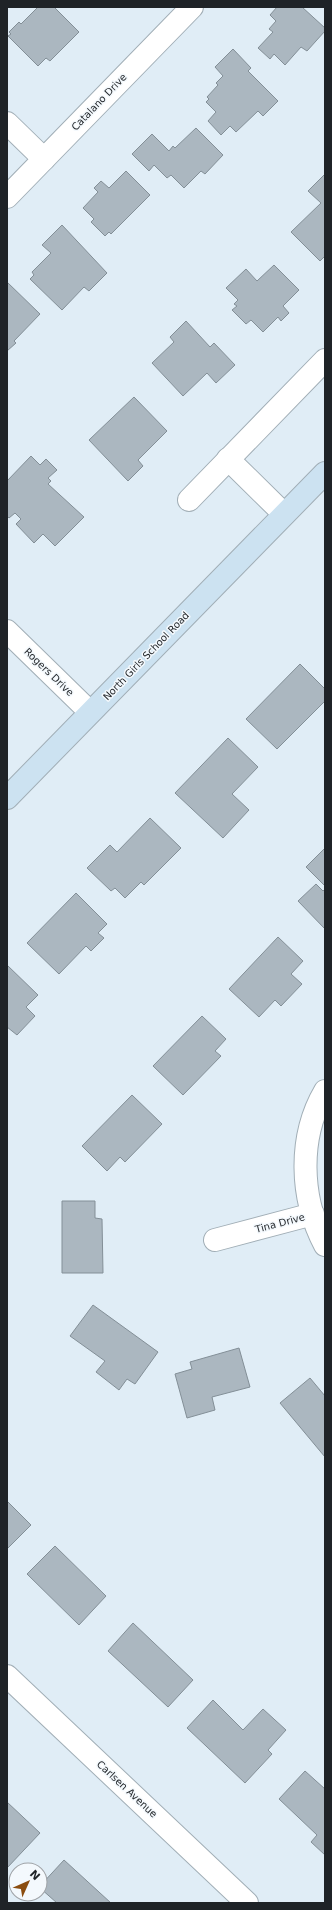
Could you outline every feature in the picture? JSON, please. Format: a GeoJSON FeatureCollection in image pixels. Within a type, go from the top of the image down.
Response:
{"type":"FeatureCollection","features":[{"type":"Feature","properties":{"kind":"main road","name":"North Girls School Road"},"geometry":{"type":"LineString","coordinates":[[7,798],[325,473]]}},
{"type":"Feature","properties":{"kind":"street","name":"Catalano Drive"},"geometry":{"type":"LineString","coordinates":[[7,198],[192,7]]}},
{"type":"Feature","properties":{"kind":"street"},"geometry":{"type":"LineString","coordinates":[[7,123],[44,159]]}},
{"type":"Feature","properties":{"kind":"street"},"geometry":{"type":"LineString","coordinates":[[189,500],[325,360]]}},
{"type":"Feature","properties":{"kind":"street"},"geometry":{"type":"LineString","coordinates":[[228,459],[284,514]]}},
{"type":"Feature","properties":{"kind":"street","name":"Rogers Drive"},"geometry":{"type":"LineString","coordinates":[[7,631],[90,712]]}},
{"type":"Feature","properties":{"kind":"street"},"geometry":{"type":"LineString","coordinates":[[313,1214],[306,1179],[307,1149],[310,1127],[325,1090]]}},
{"type":"Feature","properties":{"kind":"street","name":"Tina Drive"},"geometry":{"type":"LineString","coordinates":[[215,1240],[313,1214],[325,1245]]}},
{"type":"Feature","properties":{"kind":"street","name":"Carlsen Avenue"},"geometry":{"type":"LineString","coordinates":[[7,1676],[247,1903]]}},
{"type":"Feature","properties":{"kind":"building"},"geometry":{"type":"Polygon","coordinates":[[[38,7],[54,7],[79,32],[50,61],[46,58],[38,66],[8,36],[11,34],[9,32],[19,22],[21,24],[38,7]]]}},
{"type":"Feature","properties":{"kind":"building"},"geometry":{"type":"Polygon","coordinates":[[[277,7],[302,7],[325,28],[325,31],[307,51],[301,47],[285,65],[274,54],[270,59],[258,48],[273,32],[269,29],[276,21],[270,15],[277,7]]]}},
{"type":"Feature","properties":{"kind":"building"},"geometry":{"type":"Polygon","coordinates":[[[233,49],[251,68],[248,71],[278,101],[263,116],[258,111],[236,132],[230,126],[221,135],[208,121],[216,112],[206,102],[209,99],[207,97],[218,85],[216,83],[223,76],[215,67],[233,49]]]}},
{"type":"Feature","properties":{"kind":"building"},"geometry":{"type":"Polygon","coordinates":[[[196,128],[223,155],[205,174],[201,171],[184,188],[171,175],[167,178],[154,165],[149,171],[132,154],[152,134],[169,151],[173,146],[175,148],[196,128]]]}},
{"type":"Feature","properties":{"kind":"building"},"geometry":{"type":"Polygon","coordinates":[[[126,171],[150,195],[111,234],[109,232],[105,236],[91,222],[94,219],[83,208],[98,192],[94,188],[101,181],[109,188],[126,171]]]}},
{"type":"Feature","properties":{"kind":"building"},"geometry":{"type":"Polygon","coordinates":[[[324,175],[325,256],[320,261],[291,232],[321,203],[308,191],[324,175]]]}},
{"type":"Feature","properties":{"kind":"building"},"geometry":{"type":"Polygon","coordinates":[[[62,225],[107,273],[89,291],[84,287],[62,310],[30,279],[34,275],[32,272],[51,253],[42,245],[62,225]]]}},
{"type":"Feature","properties":{"kind":"building"},"geometry":{"type":"Polygon","coordinates":[[[274,265],[299,290],[283,306],[289,313],[281,321],[278,317],[263,332],[251,320],[246,324],[232,310],[237,306],[234,304],[238,300],[226,288],[246,269],[257,281],[274,265]]]}},
{"type":"Feature","properties":{"kind":"building"},"geometry":{"type":"Polygon","coordinates":[[[7,282],[40,314],[14,341],[16,343],[7,351],[7,282]]]}},
{"type":"Feature","properties":{"kind":"building"},"geometry":{"type":"Polygon","coordinates":[[[186,321],[210,347],[214,343],[235,365],[216,383],[207,373],[183,396],[152,363],[174,342],[170,337],[186,321]]]}},
{"type":"Feature","properties":{"kind":"building"},"geometry":{"type":"Polygon","coordinates":[[[134,397],[167,431],[138,460],[143,466],[128,481],[89,440],[134,397]]]}},
{"type":"Feature","properties":{"kind":"building"},"geometry":{"type":"Polygon","coordinates":[[[31,456],[40,465],[46,459],[57,470],[48,478],[51,481],[48,484],[84,517],[55,546],[43,534],[34,543],[16,524],[21,519],[15,513],[9,518],[7,516],[7,481],[31,456]]]}},
{"type":"Feature","properties":{"kind":"building"},"geometry":{"type":"Polygon","coordinates":[[[300,664],[325,689],[325,701],[277,749],[246,719],[300,664]]]}},
{"type":"Feature","properties":{"kind":"building"},"geometry":{"type":"Polygon","coordinates":[[[228,738],[258,767],[232,794],[249,810],[223,838],[175,793],[228,738]]]}},
{"type":"Feature","properties":{"kind":"building"},"geometry":{"type":"Polygon","coordinates":[[[150,818],[181,848],[144,885],[141,882],[125,898],[115,888],[111,891],[87,868],[110,845],[117,852],[150,818]]]}},
{"type":"Feature","properties":{"kind":"building"},"geometry":{"type":"Polygon","coordinates":[[[325,848],[325,886],[306,867],[325,848]]]}},
{"type":"Feature","properties":{"kind":"building"},"geometry":{"type":"Polygon","coordinates":[[[316,884],[323,891],[325,889],[325,929],[298,901],[316,884]]]}},
{"type":"Feature","properties":{"kind":"building"},"geometry":{"type":"Polygon","coordinates":[[[76,893],[107,924],[98,933],[104,938],[91,951],[86,946],[59,974],[27,943],[76,893]]]}},
{"type":"Feature","properties":{"kind":"building"},"geometry":{"type":"Polygon","coordinates":[[[278,937],[303,961],[291,974],[302,984],[281,1006],[275,1000],[259,1017],[229,989],[278,937]]]}},
{"type":"Feature","properties":{"kind":"building"},"geometry":{"type":"Polygon","coordinates":[[[7,965],[38,995],[26,1007],[35,1016],[17,1035],[7,1027],[7,965]]]}},
{"type":"Feature","properties":{"kind":"building"},"geometry":{"type":"Polygon","coordinates":[[[202,1016],[226,1039],[215,1051],[221,1056],[183,1095],[153,1066],[202,1016]]]}},
{"type":"Feature","properties":{"kind":"building"},"geometry":{"type":"Polygon","coordinates":[[[132,1095],[162,1124],[125,1162],[120,1157],[107,1171],[82,1146],[132,1095]]]}},
{"type":"Feature","properties":{"kind":"building"},"geometry":{"type":"Polygon","coordinates":[[[62,1201],[95,1201],[95,1218],[102,1219],[103,1273],[62,1273],[62,1201]]]}},
{"type":"Feature","properties":{"kind":"building"},"geometry":{"type":"Polygon","coordinates":[[[93,1305],[158,1352],[135,1384],[127,1379],[119,1390],[96,1372],[105,1361],[70,1336],[93,1305]]]}},
{"type":"Feature","properties":{"kind":"building"},"geometry":{"type":"Polygon","coordinates":[[[239,1348],[250,1387],[212,1397],[215,1410],[187,1418],[175,1374],[192,1369],[190,1362],[239,1348]]]}},
{"type":"Feature","properties":{"kind":"building"},"geometry":{"type":"Polygon","coordinates":[[[310,1378],[325,1396],[325,1457],[280,1403],[310,1378]]]}},
{"type":"Feature","properties":{"kind":"building"},"geometry":{"type":"Polygon","coordinates":[[[7,1501],[31,1525],[7,1549],[7,1501]]]}},
{"type":"Feature","properties":{"kind":"building"},"geometry":{"type":"Polygon","coordinates":[[[55,1546],[106,1596],[79,1625],[27,1574],[55,1546]]]}},
{"type":"Feature","properties":{"kind":"building"},"geometry":{"type":"Polygon","coordinates":[[[133,1623],[193,1680],[168,1707],[108,1651],[133,1623]]]}},
{"type":"Feature","properties":{"kind":"building"},"geometry":{"type":"Polygon","coordinates":[[[213,1700],[243,1730],[263,1709],[286,1730],[268,1750],[272,1754],[245,1783],[187,1728],[213,1700]]]}},
{"type":"Feature","properties":{"kind":"building"},"geometry":{"type":"Polygon","coordinates":[[[305,1771],[325,1789],[325,1855],[311,1842],[317,1835],[279,1799],[305,1771]]]}},
{"type":"Feature","properties":{"kind":"building"},"geometry":{"type":"Polygon","coordinates":[[[7,1802],[40,1833],[13,1862],[8,1862],[7,1868],[7,1802]]]}},
{"type":"Feature","properties":{"kind":"building"},"geometry":{"type":"Polygon","coordinates":[[[64,1860],[111,1903],[57,1903],[48,1895],[48,1877],[64,1860]]]}}]}
